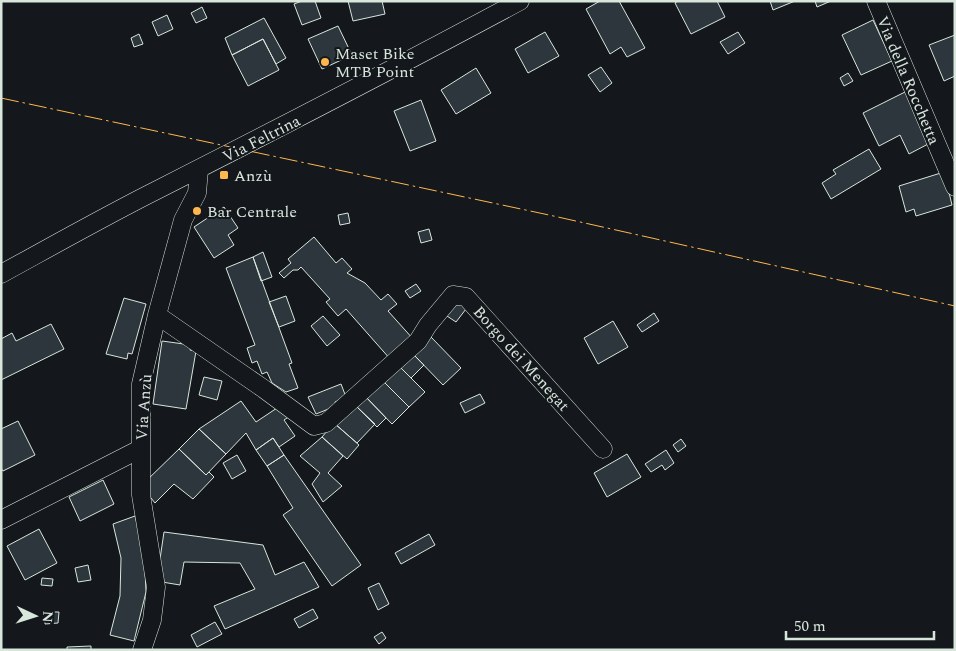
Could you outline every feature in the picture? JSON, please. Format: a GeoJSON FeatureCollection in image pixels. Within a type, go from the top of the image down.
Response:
{"type":"FeatureCollection","features":[{"type":"Feature","properties":{"kind":"street","name":"Via Feltrina"},"geometry":{"type":"LineString","coordinates":[[1,274],[161,188],[419,56],[520,1]]}},
{"type":"Feature","properties":{"kind":"street","name":"Via della Rocchetta"},"geometry":{"type":"LineString","coordinates":[[876,1],[955,187]]}},
{"type":"Feature","properties":{"kind":"street","name":"Via Anzù"},"geometry":{"type":"LineString","coordinates":[[142,650],[152,620],[156,587],[140,495],[141,384],[157,315],[183,220],[197,193],[199,170]]}},
{"type":"Feature","properties":{"kind":"street","name":"Borgo dei Menegat"},"geometry":{"type":"LineString","coordinates":[[157,315],[314,426],[326,423],[418,341],[428,324],[453,295],[466,297],[604,449]]}},
{"type":"Feature","properties":{"kind":"street"},"geometry":{"type":"LineString","coordinates":[[1,520],[140,449]]}},
{"type":"Feature","properties":{"kind":"building"},"geometry":{"type":"Polygon","coordinates":[[[302,1],[315,1],[321,18],[302,25],[294,4],[302,1]]]}},
{"type":"Feature","properties":{"kind":"building"},"geometry":{"type":"Polygon","coordinates":[[[348,1],[382,1],[385,14],[353,21],[348,1]]]}},
{"type":"Feature","properties":{"kind":"building"},"geometry":{"type":"Polygon","coordinates":[[[600,1],[619,1],[645,48],[627,57],[621,47],[610,54],[586,9],[600,1]]]}},
{"type":"Feature","properties":{"kind":"building"},"geometry":{"type":"Polygon","coordinates":[[[678,1],[717,1],[725,17],[691,34],[675,3],[678,1]]]}},
{"type":"Feature","properties":{"kind":"building"},"geometry":{"type":"Polygon","coordinates":[[[770,1],[795,1],[773,10],[770,1]]]}},
{"type":"Feature","properties":{"kind":"building"},"geometry":{"type":"Polygon","coordinates":[[[815,1],[831,1],[817,7],[815,1]]]}},
{"type":"Feature","properties":{"kind":"building"},"geometry":{"type":"Polygon","coordinates":[[[202,7],[207,18],[196,23],[191,13],[202,7]]]}},
{"type":"Feature","properties":{"kind":"building"},"geometry":{"type":"Polygon","coordinates":[[[167,15],[173,29],[158,36],[152,22],[167,15]]]}},
{"type":"Feature","properties":{"kind":"building"},"geometry":{"type":"Polygon","coordinates":[[[264,18],[286,58],[276,64],[263,39],[232,55],[225,38],[264,18]]]}},
{"type":"Feature","properties":{"kind":"building"},"geometry":{"type":"Polygon","coordinates":[[[873,20],[892,61],[861,75],[842,35],[873,20]]]}},
{"type":"Feature","properties":{"kind":"building"},"geometry":{"type":"Polygon","coordinates":[[[338,26],[352,55],[322,69],[308,39],[338,26]]]}},
{"type":"Feature","properties":{"kind":"building"},"geometry":{"type":"Polygon","coordinates":[[[545,32],[559,56],[528,73],[515,49],[545,32]]]}},
{"type":"Feature","properties":{"kind":"building"},"geometry":{"type":"Polygon","coordinates":[[[738,32],[745,43],[728,54],[720,42],[738,32]]]}},
{"type":"Feature","properties":{"kind":"building"},"geometry":{"type":"Polygon","coordinates":[[[139,34],[143,44],[134,47],[131,38],[139,34]]]}},
{"type":"Feature","properties":{"kind":"building"},"geometry":{"type":"Polygon","coordinates":[[[955,35],[955,76],[944,81],[929,45],[955,35]]]}},
{"type":"Feature","properties":{"kind":"building"},"geometry":{"type":"Polygon","coordinates":[[[263,39],[279,70],[248,86],[232,55],[263,39]]]}},
{"type":"Feature","properties":{"kind":"building"},"geometry":{"type":"Polygon","coordinates":[[[601,67],[612,83],[600,92],[588,75],[601,67]]]}},
{"type":"Feature","properties":{"kind":"building"},"geometry":{"type":"Polygon","coordinates":[[[476,68],[491,93],[456,114],[441,90],[476,68]]]}},
{"type":"Feature","properties":{"kind":"building"},"geometry":{"type":"Polygon","coordinates":[[[848,73],[853,81],[844,86],[840,78],[848,73]]]}},
{"type":"Feature","properties":{"kind":"building"},"geometry":{"type":"Polygon","coordinates":[[[907,91],[932,142],[909,154],[900,135],[879,146],[863,113],[907,91]]]}},
{"type":"Feature","properties":{"kind":"building"},"geometry":{"type":"Polygon","coordinates":[[[421,100],[436,141],[410,151],[394,111],[421,100]]]}},
{"type":"Feature","properties":{"kind":"building"},"geometry":{"type":"Polygon","coordinates":[[[869,149],[881,169],[831,199],[822,183],[836,174],[833,170],[869,149]]]}},
{"type":"Feature","properties":{"kind":"building"},"geometry":{"type":"Polygon","coordinates":[[[944,172],[952,205],[916,216],[914,209],[906,212],[899,186],[944,172]]]}},
{"type":"Feature","properties":{"kind":"building"},"geometry":{"type":"Polygon","coordinates":[[[224,207],[238,228],[228,235],[234,245],[214,258],[194,227],[224,207]]]}},
{"type":"Feature","properties":{"kind":"building"},"geometry":{"type":"Polygon","coordinates":[[[348,213],[350,223],[340,225],[338,215],[348,213]]]}},
{"type":"Feature","properties":{"kind":"building"},"geometry":{"type":"Polygon","coordinates":[[[429,229],[432,240],[421,243],[418,232],[429,229]]]}},
{"type":"Feature","properties":{"kind":"building"},"geometry":{"type":"Polygon","coordinates":[[[314,237],[336,263],[342,258],[352,269],[347,273],[365,283],[381,300],[388,294],[397,304],[388,311],[414,340],[391,360],[346,309],[338,316],[326,302],[330,299],[301,267],[298,270],[293,270],[284,278],[279,273],[291,263],[288,259],[314,237]]]}},
{"type":"Feature","properties":{"kind":"building"},"geometry":{"type":"Polygon","coordinates":[[[263,252],[272,277],[261,281],[253,257],[263,252]]]}},
{"type":"Feature","properties":{"kind":"building"},"geometry":{"type":"Polygon","coordinates":[[[253,257],[292,363],[289,364],[298,388],[286,392],[272,383],[267,372],[262,374],[257,361],[252,363],[247,348],[255,345],[226,268],[253,257]]]}},
{"type":"Feature","properties":{"kind":"building"},"geometry":{"type":"Polygon","coordinates":[[[416,284],[421,291],[410,298],[405,291],[416,284]]]}},
{"type":"Feature","properties":{"kind":"building"},"geometry":{"type":"Polygon","coordinates":[[[286,296],[295,321],[279,327],[269,302],[286,296]]]}},
{"type":"Feature","properties":{"kind":"building"},"geometry":{"type":"Polygon","coordinates":[[[124,298],[146,304],[132,354],[128,353],[127,359],[106,354],[124,298]]]}},
{"type":"Feature","properties":{"kind":"building"},"geometry":{"type":"Polygon","coordinates":[[[455,300],[466,309],[456,322],[444,314],[455,300]]]}},
{"type":"Feature","properties":{"kind":"building"},"geometry":{"type":"Polygon","coordinates":[[[654,313],[659,321],[642,332],[637,325],[654,313]]]}},
{"type":"Feature","properties":{"kind":"building"},"geometry":{"type":"Polygon","coordinates":[[[323,316],[340,335],[327,346],[311,326],[323,316]]]}},
{"type":"Feature","properties":{"kind":"building"},"geometry":{"type":"Polygon","coordinates":[[[613,321],[628,347],[598,364],[584,338],[613,321]]]}},
{"type":"Feature","properties":{"kind":"building"},"geometry":{"type":"Polygon","coordinates":[[[51,324],[64,349],[1,380],[1,339],[12,333],[16,341],[51,324]]]}},
{"type":"Feature","properties":{"kind":"building"},"geometry":{"type":"Polygon","coordinates":[[[431,337],[461,368],[443,385],[413,354],[431,337]]]}},
{"type":"Feature","properties":{"kind":"building"},"geometry":{"type":"Polygon","coordinates":[[[162,341],[191,345],[190,350],[196,351],[186,409],[153,404],[162,341]]]}},
{"type":"Feature","properties":{"kind":"building"},"geometry":{"type":"Polygon","coordinates":[[[411,352],[424,365],[411,378],[398,365],[411,352]]]}},
{"type":"Feature","properties":{"kind":"building"},"geometry":{"type":"Polygon","coordinates":[[[398,365],[425,392],[409,407],[382,380],[398,365]]]}},
{"type":"Feature","properties":{"kind":"building"},"geometry":{"type":"Polygon","coordinates":[[[204,377],[222,381],[217,400],[199,395],[204,377]]]}},
{"type":"Feature","properties":{"kind":"building"},"geometry":{"type":"Polygon","coordinates":[[[382,380],[409,407],[392,424],[364,395],[382,380]]]}},
{"type":"Feature","properties":{"kind":"building"},"geometry":{"type":"Polygon","coordinates":[[[341,384],[346,397],[335,402],[336,406],[316,414],[308,397],[341,384]]]}},
{"type":"Feature","properties":{"kind":"building"},"geometry":{"type":"Polygon","coordinates":[[[480,394],[485,403],[465,413],[460,403],[480,394]]]}},
{"type":"Feature","properties":{"kind":"building"},"geometry":{"type":"Polygon","coordinates":[[[364,395],[386,418],[377,427],[354,404],[364,395]]]}},
{"type":"Feature","properties":{"kind":"building"},"geometry":{"type":"Polygon","coordinates":[[[241,401],[256,422],[280,406],[290,416],[284,420],[295,436],[279,447],[273,438],[256,450],[246,433],[226,454],[199,429],[241,401]]]}},
{"type":"Feature","properties":{"kind":"building"},"geometry":{"type":"Polygon","coordinates":[[[354,404],[375,424],[357,443],[334,423],[354,404]]]}},
{"type":"Feature","properties":{"kind":"building"},"geometry":{"type":"Polygon","coordinates":[[[18,421],[35,455],[3,471],[1,468],[1,429],[18,421]]]}},
{"type":"Feature","properties":{"kind":"building"},"geometry":{"type":"Polygon","coordinates":[[[334,423],[359,445],[347,459],[322,437],[334,423]]]}},
{"type":"Feature","properties":{"kind":"building"},"geometry":{"type":"Polygon","coordinates":[[[199,429],[226,454],[206,475],[179,449],[199,429]]]}},
{"type":"Feature","properties":{"kind":"building"},"geometry":{"type":"Polygon","coordinates":[[[322,437],[343,456],[328,473],[342,486],[323,502],[312,484],[320,473],[300,456],[322,437]]]}},
{"type":"Feature","properties":{"kind":"building"},"geometry":{"type":"Polygon","coordinates":[[[273,438],[284,455],[267,466],[256,450],[273,438]]]}},
{"type":"Feature","properties":{"kind":"building"},"geometry":{"type":"Polygon","coordinates":[[[681,439],[686,446],[678,452],[673,445],[681,439]]]}},
{"type":"Feature","properties":{"kind":"building"},"geometry":{"type":"Polygon","coordinates":[[[179,449],[206,475],[209,472],[214,477],[193,499],[174,484],[155,503],[147,493],[144,483],[179,449]]]}},
{"type":"Feature","properties":{"kind":"building"},"geometry":{"type":"Polygon","coordinates":[[[666,450],[674,463],[665,470],[662,465],[651,472],[645,464],[666,450]]]}},
{"type":"Feature","properties":{"kind":"building"},"geometry":{"type":"Polygon","coordinates":[[[627,454],[641,477],[607,497],[594,473],[627,454]]]}},
{"type":"Feature","properties":{"kind":"building"},"geometry":{"type":"Polygon","coordinates":[[[237,455],[246,471],[232,479],[223,463],[237,455]]]}},
{"type":"Feature","properties":{"kind":"building"},"geometry":{"type":"Polygon","coordinates":[[[284,455],[361,565],[332,586],[283,515],[293,508],[267,466],[284,455]]]}},
{"type":"Feature","properties":{"kind":"building"},"geometry":{"type":"Polygon","coordinates":[[[103,480],[114,504],[80,521],[69,497],[103,480]]]}},
{"type":"Feature","properties":{"kind":"building"},"geometry":{"type":"Polygon","coordinates":[[[135,516],[144,548],[146,592],[134,641],[110,635],[120,596],[121,558],[113,524],[135,516]]]}},
{"type":"Feature","properties":{"kind":"building"},"geometry":{"type":"Polygon","coordinates":[[[39,529],[57,563],[25,580],[7,546],[39,529]]]}},
{"type":"Feature","properties":{"kind":"building"},"geometry":{"type":"Polygon","coordinates":[[[164,532],[263,545],[275,575],[304,562],[319,587],[225,629],[214,606],[255,589],[240,563],[184,562],[180,585],[162,582],[160,559],[164,532]]]}},
{"type":"Feature","properties":{"kind":"building"},"geometry":{"type":"Polygon","coordinates":[[[429,534],[435,545],[401,564],[395,553],[429,534]]]}},
{"type":"Feature","properties":{"kind":"building"},"geometry":{"type":"Polygon","coordinates":[[[88,565],[91,580],[78,582],[75,568],[88,565]]]}},
{"type":"Feature","properties":{"kind":"building"},"geometry":{"type":"Polygon","coordinates":[[[42,578],[53,579],[52,586],[41,585],[42,578]]]}},
{"type":"Feature","properties":{"kind":"building"},"geometry":{"type":"Polygon","coordinates":[[[379,583],[389,604],[378,610],[368,588],[379,583]]]}},
{"type":"Feature","properties":{"kind":"building"},"geometry":{"type":"Polygon","coordinates":[[[313,609],[318,618],[299,628],[294,619],[313,609]]]}},
{"type":"Feature","properties":{"kind":"building"},"geometry":{"type":"Polygon","coordinates":[[[45,612],[59,612],[58,623],[45,624],[45,612]]]}},
{"type":"Feature","properties":{"kind":"building"},"geometry":{"type":"Polygon","coordinates":[[[215,622],[222,634],[197,647],[191,635],[215,622]]]}},
{"type":"Feature","properties":{"kind":"building"},"geometry":{"type":"Polygon","coordinates":[[[382,632],[386,638],[379,644],[374,637],[382,632]]]}},
{"type":"Feature","properties":{"kind":"building"},"geometry":{"type":"Polygon","coordinates":[[[91,646],[91,650],[67,650],[67,647],[91,646]]]}},
{"type":"Feature","properties":{"kind":"power"},"geometry":{"type":"LineString","coordinates":[[1,98],[549,215],[955,306]]}},
{"type":"Feature","properties":{"kind":"place","name":"Maset Bike MTB Point"},"geometry":{"type":"Point","coordinates":[325,62]}},
{"type":"Feature","properties":{"kind":"place","name":"Anzù"},"geometry":{"type":"Point","coordinates":[224,175]}},
{"type":"Feature","properties":{"kind":"place","name":"Bar Centrale"},"geometry":{"type":"Point","coordinates":[197,211]}}]}
